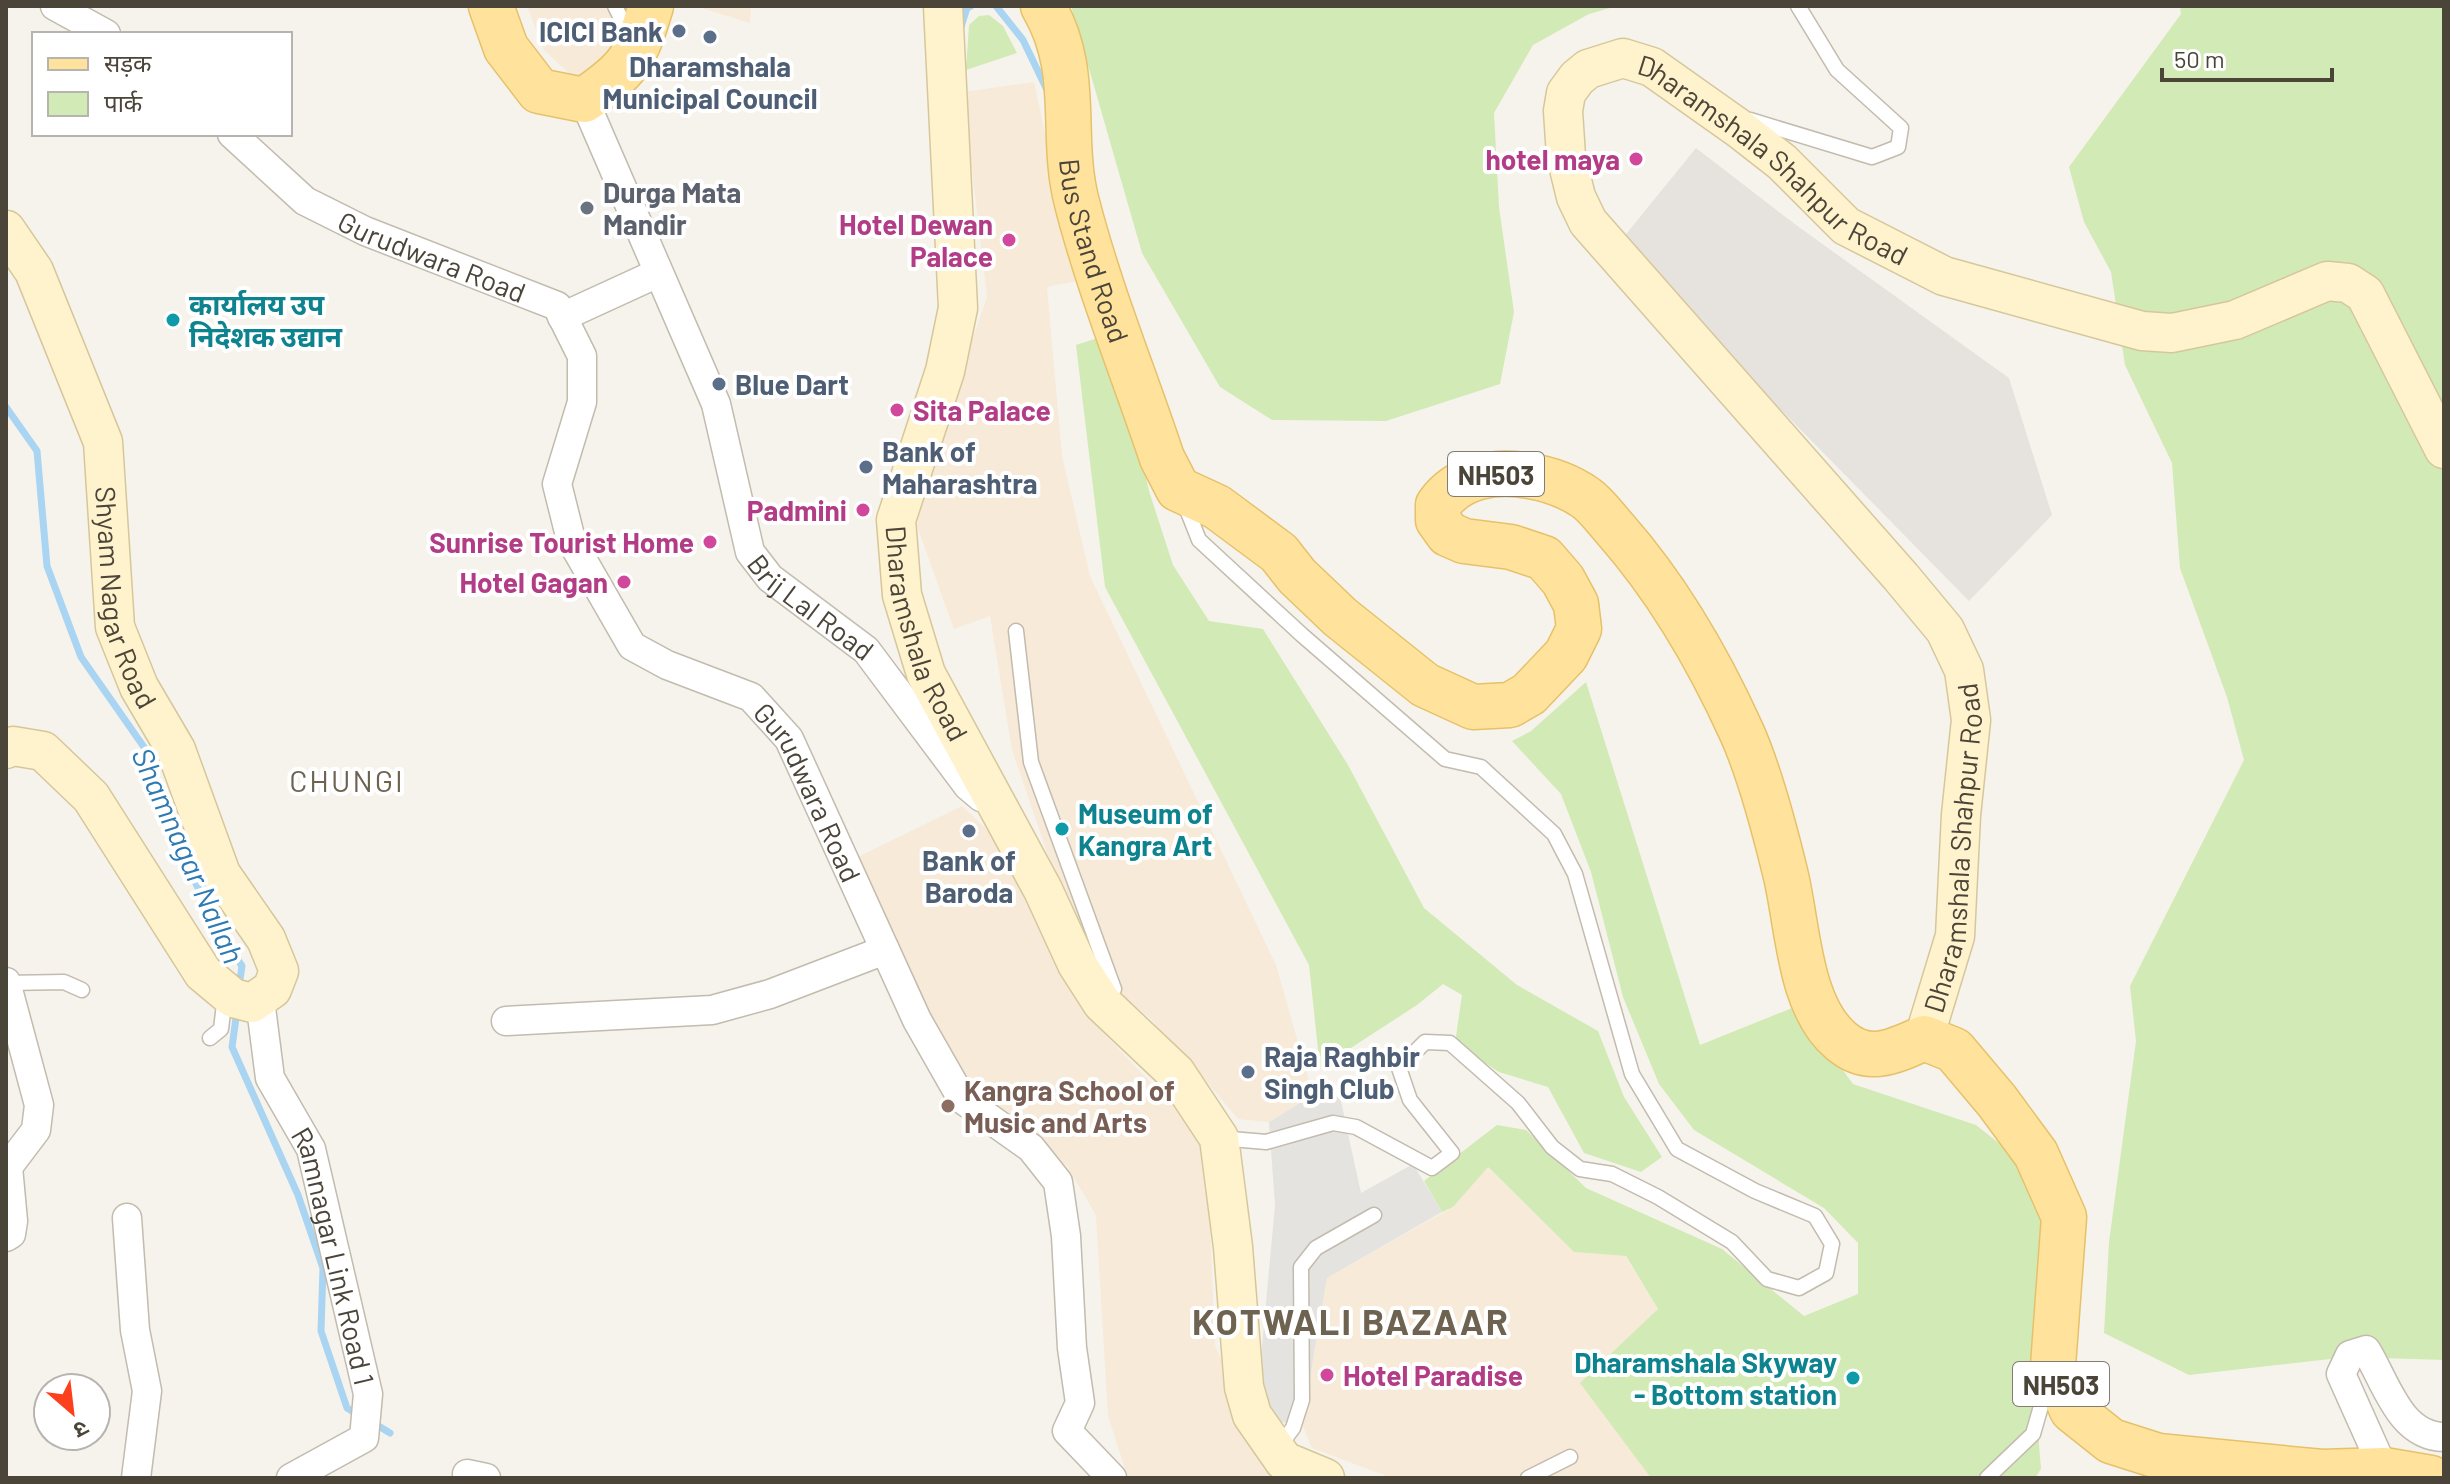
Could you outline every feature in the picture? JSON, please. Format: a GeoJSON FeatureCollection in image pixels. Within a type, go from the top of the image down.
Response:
{"type":"FeatureCollection","features":[{"type":"Feature","properties":{"kind":"main road"},"geometry":{"type":"LineString","coordinates":[[491,6],[506,48],[539,91],[584,100],[619,76],[637,52],[651,6]]}},
{"type":"Feature","properties":{"kind":"main road","name":"Dharamshala Road"},"geometry":{"type":"LineString","coordinates":[[943,6],[958,308],[945,371],[896,520],[902,595],[926,674],[1043,890],[1077,964],[1102,1003],[1176,1073],[1202,1107],[1219,1138]]}},
{"type":"Feature","properties":{"kind":"main road","name":"Bus Stand Road"},"geometry":{"type":"LineString","coordinates":[[1043,6],[1056,28],[1065,57],[1076,200],[1162,458],[1178,489]]}},
{"type":"Feature","properties":{"kind":"main road","name":"Dharamshala Shahpur Road"},"geometry":{"type":"LineString","coordinates":[[1178,489],[1217,507],[1279,553],[1297,576],[1340,617],[1425,685],[1473,707],[1510,705],[1529,694],[1566,655],[1579,629],[1580,618],[1563,580],[1544,558],[1511,547],[1454,537],[1438,520],[1438,505],[1457,485],[1501,473],[1532,476],[1564,485],[1588,499],[1641,560],[1684,621],[1743,736],[1786,872],[1803,967],[1820,1012],[1840,1040],[1862,1055],[1888,1054],[1924,1038],[1955,936],[1961,815],[1971,720],[1964,670],[1945,630],[1910,588],[1588,222],[1569,173],[1563,111],[1566,93],[1577,78],[1603,63],[1623,58],[1652,67],[1782,162],[1846,226],[1944,276],[2142,331],[2172,333],[2235,320],[2327,281],[2348,283],[2365,294],[2444,449]]}},
{"type":"Feature","properties":{"kind":"main road","name":"Shyam Nagar Road"},"geometry":{"type":"LineString","coordinates":[[6,230],[103,442],[115,627],[139,687],[176,750],[221,874],[266,939],[279,971],[272,989],[243,998]]}},
{"type":"Feature","properties":{"kind":"main road"},"geometry":{"type":"LineString","coordinates":[[6,749],[13,746],[43,751],[91,797],[203,973],[243,998]]}},
{"type":"Feature","properties":{"kind":"main road","name":"NH503"},"geometry":{"type":"LineString","coordinates":[[1924,1038],[1954,1050],[1997,1101],[2036,1154],[2064,1217],[2053,1366],[2072,1410],[2111,1441],[2158,1456],[2322,1472],[2384,1470],[2431,1478]]}},
{"type":"Feature","properties":{"kind":"main road"},"geometry":{"type":"LineString","coordinates":[[1219,1138],[1233,1247],[1244,1387],[1252,1415],[1284,1461],[1325,1478]]}},
{"type":"Feature","properties":{"kind":"street"},"geometry":{"type":"LineString","coordinates":[[55,6],[102,32]]}},
{"type":"Feature","properties":{"kind":"street","name":"Brij Lal Road"},"geometry":{"type":"LineString","coordinates":[[584,100],[716,404],[750,552],[770,578],[866,650],[968,786],[998,811]]}},
{"type":"Feature","properties":{"kind":"street","name":"Gurudwara Road"},"geometry":{"type":"LineString","coordinates":[[234,136],[305,201],[365,231],[557,306],[582,356],[582,402],[557,484],[571,540],[632,646],[667,665],[751,697],[789,739],[917,1020],[962,1099],[1031,1148],[1058,1182],[1066,1236],[1072,1348],[1080,1403],[1067,1431],[1112,1478]]}},
{"type":"Feature","properties":{"kind":"street"},"geometry":{"type":"LineString","coordinates":[[562,317],[658,273]]}},
{"type":"Feature","properties":{"kind":"street"},"geometry":{"type":"LineString","coordinates":[[506,1021],[712,1010],[770,994],[885,950]]}},
{"type":"Feature","properties":{"kind":"street"},"geometry":{"type":"LineString","coordinates":[[6,983],[39,1105],[36,1130],[8,1167],[13,1221],[11,1234],[6,1237]]}},
{"type":"Feature","properties":{"kind":"street","name":"Ramnagar Link Road 1"},"geometry":{"type":"LineString","coordinates":[[243,998],[270,1078],[311,1149],[368,1394],[364,1438],[291,1478]]}},
{"type":"Feature","properties":{"kind":"street"},"geometry":{"type":"LineString","coordinates":[[127,1218],[135,1330],[147,1391],[136,1478]]}},
{"type":"Feature","properties":{"kind":"street"},"geometry":{"type":"LineString","coordinates":[[2384,1470],[2341,1374],[2350,1355],[2366,1350],[2403,1419],[2434,1437],[2444,1437]]}},
{"type":"Feature","properties":{"kind":"lane"},"geometry":{"type":"LineString","coordinates":[[615,6],[637,52]]}},
{"type":"Feature","properties":{"kind":"lane"},"geometry":{"type":"LineString","coordinates":[[1711,108],[1872,157],[1898,147],[1901,128],[1837,70],[1798,6]]}},
{"type":"Feature","properties":{"kind":"lane"},"geometry":{"type":"LineString","coordinates":[[1178,489],[1199,540],[1302,635],[1445,759],[1481,767],[1554,834],[1575,874],[1632,1074],[1677,1149],[1755,1191],[1815,1216],[1832,1244],[1826,1273],[1799,1288],[1767,1279],[1732,1242],[1658,1197],[1612,1174],[1580,1169],[1552,1147],[1518,1103],[1450,1043],[1425,1042],[1399,1068],[1410,1100],[1452,1153],[1432,1168],[1356,1127],[1333,1123],[1266,1142],[1219,1138]]}},
{"type":"Feature","properties":{"kind":"lane"},"geometry":{"type":"LineString","coordinates":[[1016,631],[1031,762],[1114,989]]}},
{"type":"Feature","properties":{"kind":"lane"},"geometry":{"type":"LineString","coordinates":[[6,983],[64,982],[82,990]]}},
{"type":"Feature","properties":{"kind":"lane"},"geometry":{"type":"LineString","coordinates":[[210,1038],[221,1029],[243,998]]}},
{"type":"Feature","properties":{"kind":"lane"},"geometry":{"type":"LineString","coordinates":[[1275,1451],[1293,1428],[1302,1400],[1301,1267],[1316,1248],[1374,1215]]}},
{"type":"Feature","properties":{"kind":"lane"},"geometry":{"type":"LineString","coordinates":[[1987,1478],[2033,1434],[2053,1366]]}},
{"type":"Feature","properties":{"kind":"lane"},"geometry":{"type":"LineString","coordinates":[[1528,1478],[1570,1457]]}},
{"type":"Feature","properties":{"kind":"shaded area"},"geometry":{"type":"Polygon","coordinates":[[[527,6],[630,6],[605,68],[574,78],[544,50],[527,6]]]}},
{"type":"Feature","properties":{"kind":"shaded area"},"geometry":{"type":"Polygon","coordinates":[[[695,6],[751,6],[750,23],[695,6]]]}},
{"type":"Feature","properties":{"kind":"shaded area"},"geometry":{"type":"Polygon","coordinates":[[[1034,82],[1077,281],[1047,287],[1062,456],[1090,576],[1276,965],[1313,1095],[1269,1122],[1238,1119],[1197,1070],[1192,1072],[1151,1019],[1102,979],[1078,943],[1012,750],[990,616],[954,629],[917,526],[928,468],[987,297],[963,92],[1034,82]]]}},
{"type":"Feature","properties":{"kind":"shaded area"},"geometry":{"type":"Polygon","coordinates":[[[1696,148],[1796,225],[2009,378],[2052,515],[1969,601],[1618,244],[1696,148]]]}},
{"type":"Feature","properties":{"kind":"shaded area"},"geometry":{"type":"Polygon","coordinates":[[[962,806],[996,838],[1091,1020],[1175,1108],[1207,1155],[1215,1345],[1262,1457],[1276,1478],[1128,1478],[1108,1416],[1096,1215],[1067,1166],[987,1110],[949,1068],[858,857],[962,806]]]}},
{"type":"Feature","properties":{"kind":"shaded area"},"geometry":{"type":"Polygon","coordinates":[[[1313,1095],[1340,1097],[1361,1193],[1413,1164],[1442,1212],[1327,1278],[1302,1424],[1280,1422],[1258,1390],[1275,1205],[1269,1122],[1313,1095]]]}},
{"type":"Feature","properties":{"kind":"shaded area"},"geometry":{"type":"Polygon","coordinates":[[[1487,1167],[1574,1252],[1625,1256],[1658,1309],[1581,1383],[1651,1478],[1392,1478],[1312,1448],[1302,1424],[1327,1278],[1453,1207],[1487,1167]]]}},
{"type":"Feature","properties":{"kind":"green space"},"geometry":{"type":"Polygon","coordinates":[[[1071,6],[1617,6],[1589,14],[1533,45],[1494,113],[1499,207],[1514,312],[1500,384],[1386,421],[1272,420],[1220,387],[1142,253],[1071,6]]]}},
{"type":"Feature","properties":{"kind":"green space"},"geometry":{"type":"Polygon","coordinates":[[[2180,6],[2444,6],[2444,1360],[2348,1357],[2189,1375],[2104,1333],[2109,1242],[2136,1041],[2130,986],[2244,760],[2227,697],[2180,568],[2172,463],[2125,365],[2111,272],[2084,222],[2069,167],[2181,14],[2180,6]]]}},
{"type":"Feature","properties":{"kind":"green space"},"geometry":{"type":"Polygon","coordinates":[[[989,15],[1003,26],[1017,53],[966,70],[969,25],[979,16],[989,15]]]}},
{"type":"Feature","properties":{"kind":"green space"},"geometry":{"type":"Polygon","coordinates":[[[1113,333],[1149,491],[1173,565],[1209,621],[1263,629],[1348,765],[1424,908],[1517,985],[1598,1031],[1624,1097],[1662,1157],[1641,1172],[1584,1153],[1548,1087],[1499,1072],[1455,1043],[1462,995],[1443,984],[1417,1005],[1320,1068],[1309,965],[1105,587],[1076,345],[1113,333]]]}},
{"type":"Feature","properties":{"kind":"green space"},"geometry":{"type":"Polygon","coordinates":[[[1586,682],[1700,1045],[1797,1006],[1853,1084],[1976,1125],[2044,1179],[2065,1250],[2036,1408],[2041,1469],[2035,1478],[1651,1478],[1580,1383],[1658,1309],[1626,1256],[1574,1252],[1488,1167],[1453,1207],[1442,1212],[1424,1181],[1497,1125],[1526,1130],[1586,1188],[1722,1249],[1804,1316],[1858,1294],[1858,1243],[1824,1208],[1694,1130],[1659,1084],[1623,997],[1591,872],[1561,794],[1512,741],[1531,731],[1586,682]]]}},
{"type":"Feature","properties":{"kind":"waterway"},"geometry":{"type":"LineString","coordinates":[[961,27],[967,8],[971,6]]}},
{"type":"Feature","properties":{"kind":"waterway"},"geometry":{"type":"LineString","coordinates":[[996,6],[1023,40],[1048,92]]}},
{"type":"Feature","properties":{"kind":"waterway","name":"Shamnagar Nallah"},"geometry":{"type":"LineString","coordinates":[[6,407],[37,451],[47,566],[81,657],[146,750],[175,836],[213,922],[242,966],[239,986]]}},
{"type":"Feature","properties":{"kind":"waterway","name":"Shamnagar Nallah"},"geometry":{"type":"LineString","coordinates":[[237,1011],[232,1047],[298,1195],[323,1268],[321,1331],[347,1408],[357,1414]]}},
{"type":"Feature","properties":{"kind":"waterway","name":"Shamnagar Nallah"},"geometry":{"type":"LineString","coordinates":[[372,1422],[390,1433]]}},
{"type":"Feature","properties":{"kind":"place","name":"ICICI Bank"},"geometry":{"type":"Point","coordinates":[679,31]}},
{"type":"Feature","properties":{"kind":"place","name":"Dharamshala Municipal Council"},"geometry":{"type":"Point","coordinates":[710,37]}},
{"type":"Feature","properties":{"kind":"place","name":"hotel maya"},"geometry":{"type":"Point","coordinates":[1636,159]}},
{"type":"Feature","properties":{"kind":"place","name":"Durga Mata Mandir"},"geometry":{"type":"Point","coordinates":[587,208]}},
{"type":"Feature","properties":{"kind":"place","name":"Hotel Dewan Palace"},"geometry":{"type":"Point","coordinates":[1009,240]}},
{"type":"Feature","properties":{"kind":"place","name":"कार्यालय उप निदेशक उद्यान"},"geometry":{"type":"Point","coordinates":[173,320]}},
{"type":"Feature","properties":{"kind":"place","name":"Blue Dart"},"geometry":{"type":"Point","coordinates":[719,384]}},
{"type":"Feature","properties":{"kind":"place","name":"Sita Palace"},"geometry":{"type":"Point","coordinates":[897,410]}},
{"type":"Feature","properties":{"kind":"place","name":"Bank of Maharashtra"},"geometry":{"type":"Point","coordinates":[866,467]}},
{"type":"Feature","properties":{"kind":"place","name":"Padmini"},"geometry":{"type":"Point","coordinates":[863,510]}},
{"type":"Feature","properties":{"kind":"place","name":"Sunrise Tourist Home"},"geometry":{"type":"Point","coordinates":[710,542]}},
{"type":"Feature","properties":{"kind":"place","name":"Hotel Gagan"},"geometry":{"type":"Point","coordinates":[624,582]}},
{"type":"Feature","properties":{"kind":"place","name":"Museum of Kangra Art"},"geometry":{"type":"Point","coordinates":[1062,829]}},
{"type":"Feature","properties":{"kind":"place","name":"Bank of Baroda"},"geometry":{"type":"Point","coordinates":[969,831]}},
{"type":"Feature","properties":{"kind":"place","name":"Raja Raghbir Singh Club"},"geometry":{"type":"Point","coordinates":[1248,1072]}},
{"type":"Feature","properties":{"kind":"place","name":"Kangra School of Music and Arts"},"geometry":{"type":"Point","coordinates":[948,1106]}},
{"type":"Feature","properties":{"kind":"place","name":"Hotel Paradise"},"geometry":{"type":"Point","coordinates":[1327,1375]}},
{"type":"Feature","properties":{"kind":"place","name":"Dharamshala Skyway - Bottom station"},"geometry":{"type":"Point","coordinates":[1853,1378]}},
{"type":"Feature","properties":{"kind":"district","name":"CHUNGI"},"geometry":{"type":"Point","coordinates":[347,780]}},
{"type":"Feature","properties":{"kind":"district","name":"KOTWALI BAZAAR"},"geometry":{"type":"Point","coordinates":[1351,1320]}}]}
